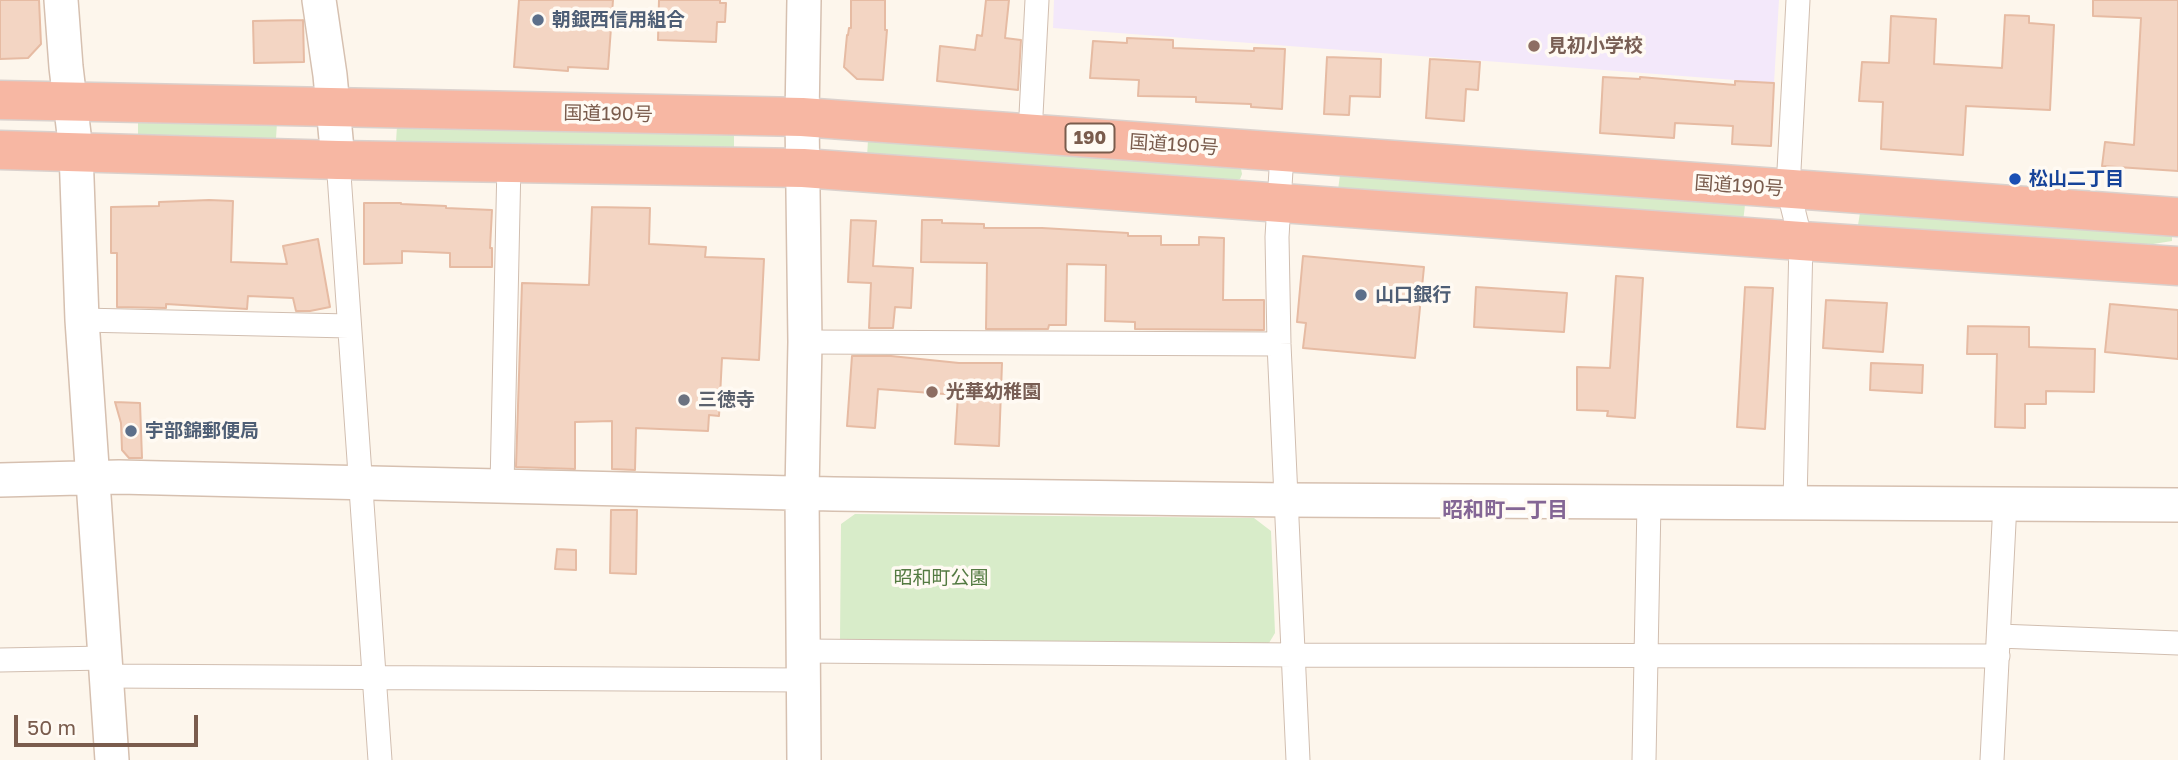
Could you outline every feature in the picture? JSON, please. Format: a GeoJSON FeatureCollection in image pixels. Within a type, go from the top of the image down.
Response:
{"type":"FeatureCollection","features":[{"type":"Feature","properties":{"kind":"highway","name":"国道190号"},"geometry":{"type":"LineString","coordinates":[[0,100],[802,117],[2178,217]]}},
{"type":"Feature","properties":{"kind":"highway"},"geometry":{"type":"LineString","coordinates":[[0,150],[338,160],[803,167],[1801,241],[2178,266]]}},
{"type":"Feature","properties":{"kind":"street"},"geometry":{"type":"LineString","coordinates":[[61,0],[76,151],[82,320],[112,760]]}},
{"type":"Feature","properties":{"kind":"street"},"geometry":{"type":"LineString","coordinates":[[319,0],[338,160],[380,760]]}},
{"type":"Feature","properties":{"kind":"street"},"geometry":{"type":"LineString","coordinates":[[804,0],[804,760]]}},
{"type":"Feature","properties":{"kind":"street"},"geometry":{"type":"LineString","coordinates":[[1030,134],[1037,0]]}},
{"type":"Feature","properties":{"kind":"street"},"geometry":{"type":"LineString","coordinates":[[1795,503],[1801,241],[1788,189],[1798,0]]}},
{"type":"Feature","properties":{"kind":"street"},"geometry":{"type":"LineString","coordinates":[[1282,152],[1277,237],[1279,344],[1298,760]]}},
{"type":"Feature","properties":{"kind":"street"},"geometry":{"type":"LineString","coordinates":[[502,486],[509,163]]}},
{"type":"Feature","properties":{"kind":"street"},"geometry":{"type":"LineString","coordinates":[[82,320],[349,326]]}},
{"type":"Feature","properties":{"kind":"street"},"geometry":{"type":"LineString","coordinates":[[805,342],[1279,344]]}},
{"type":"Feature","properties":{"kind":"street"},"geometry":{"type":"LineString","coordinates":[[0,480],[93,478],[1287,500],[2178,505]]}},
{"type":"Feature","properties":{"kind":"street"},"geometry":{"type":"LineString","coordinates":[[1644,760],[1649,503]]}},
{"type":"Feature","properties":{"kind":"street"},"geometry":{"type":"LineString","coordinates":[[1992,760],[2005,503]]}},
{"type":"Feature","properties":{"kind":"street"},"geometry":{"type":"LineString","coordinates":[[0,660],[106,667],[374,676],[1293,654],[1645,654],[2178,643]]}},
{"type":"Feature","properties":{"kind":"shaded area","name":"見初小学校"},"geometry":{"type":"Polygon","coordinates":[[[1054,0],[1779,0],[1774,83],[1053,28],[1054,0]]]}},
{"type":"Feature","properties":{"kind":"green space"},"geometry":{"type":"Polygon","coordinates":[[[138,120],[277,123],[276,138],[138,137],[138,120]]]}},
{"type":"Feature","properties":{"kind":"green space"},"geometry":{"type":"Polygon","coordinates":[[[397,126],[734,134],[734,150],[396,142],[397,126]]]}},
{"type":"Feature","properties":{"kind":"green space"},"geometry":{"type":"Polygon","coordinates":[[[868,140],[1236,167],[1241,169],[1242,174],[1240,179],[1234,181],[867,157],[868,140]]]}},
{"type":"Feature","properties":{"kind":"green space"},"geometry":{"type":"Polygon","coordinates":[[[1340,175],[1745,205],[1743,222],[1338,190],[1340,175]]]}},
{"type":"Feature","properties":{"kind":"green space"},"geometry":{"type":"Polygon","coordinates":[[[1860,213],[2172,235],[2172,241],[2147,245],[1858,225],[1860,213]]]}},
{"type":"Feature","properties":{"kind":"green space","name":"昭和町公園"},"geometry":{"type":"Polygon","coordinates":[[[855,514],[1254,518],[1271,531],[1275,633],[1269,643],[840,640],[841,524],[855,514]]]}},
{"type":"Feature","properties":{"kind":"building"},"geometry":{"type":"Polygon","coordinates":[[[0,0],[39,0],[41,44],[28,58],[0,59],[0,0]]]}},
{"type":"Feature","properties":{"kind":"building"},"geometry":{"type":"Polygon","coordinates":[[[519,0],[613,0],[608,69],[568,67],[568,71],[514,67],[519,0]]]}},
{"type":"Feature","properties":{"kind":"building"},"geometry":{"type":"Polygon","coordinates":[[[659,0],[720,0],[720,3],[726,3],[725,22],[717,22],[716,42],[658,40],[659,0]]]}},
{"type":"Feature","properties":{"kind":"building"},"geometry":{"type":"Polygon","coordinates":[[[851,0],[885,0],[887,30],[883,80],[857,79],[844,67],[847,35],[851,28],[851,0]]]}},
{"type":"Feature","properties":{"kind":"building"},"geometry":{"type":"Polygon","coordinates":[[[986,0],[1009,0],[1005,38],[1021,40],[1018,90],[937,81],[940,46],[975,50],[977,35],[982,36],[986,0]]]}},
{"type":"Feature","properties":{"kind":"building"},"geometry":{"type":"Polygon","coordinates":[[[2093,0],[2178,0],[2178,171],[2102,166],[2105,142],[2134,145],[2141,18],[2093,16],[2093,0]]]}},
{"type":"Feature","properties":{"kind":"building"},"geometry":{"type":"Polygon","coordinates":[[[2005,15],[2029,16],[2029,23],[2054,25],[2050,110],[1966,106],[1963,155],[1881,149],[1883,102],[1859,101],[1862,62],[1889,63],[1891,16],[1936,19],[1934,64],[2002,68],[2005,15]]]}},
{"type":"Feature","properties":{"kind":"building"},"geometry":{"type":"Polygon","coordinates":[[[303,20],[304,62],[254,63],[253,21],[303,20]]]}},
{"type":"Feature","properties":{"kind":"building"},"geometry":{"type":"Polygon","coordinates":[[[1127,38],[1173,40],[1173,48],[1254,51],[1254,48],[1285,49],[1282,109],[1251,107],[1251,104],[1196,102],[1196,97],[1138,96],[1139,80],[1090,78],[1093,41],[1127,43],[1127,38]]]}},
{"type":"Feature","properties":{"kind":"building"},"geometry":{"type":"Polygon","coordinates":[[[1327,57],[1381,59],[1380,97],[1350,96],[1349,115],[1324,114],[1327,57]]]}},
{"type":"Feature","properties":{"kind":"building"},"geometry":{"type":"Polygon","coordinates":[[[1430,59],[1480,62],[1478,90],[1466,89],[1464,121],[1426,118],[1430,59]]]}},
{"type":"Feature","properties":{"kind":"building"},"geometry":{"type":"Polygon","coordinates":[[[1603,77],[1640,77],[1735,85],[1735,81],[1774,83],[1771,146],[1732,144],[1733,126],[1675,123],[1674,138],[1600,133],[1603,77]]]}},
{"type":"Feature","properties":{"kind":"building"},"geometry":{"type":"Polygon","coordinates":[[[233,201],[231,262],[287,264],[283,246],[318,239],[330,307],[296,311],[293,298],[248,296],[247,309],[166,304],[166,308],[117,307],[117,253],[111,253],[111,207],[159,206],[159,202],[233,201]]]}},
{"type":"Feature","properties":{"kind":"building"},"geometry":{"type":"Polygon","coordinates":[[[364,203],[492,210],[492,267],[450,267],[450,253],[402,251],[402,263],[364,264],[364,203]]]}},
{"type":"Feature","properties":{"kind":"building"},"geometry":{"type":"Polygon","coordinates":[[[592,207],[650,208],[649,244],[706,247],[705,257],[764,259],[759,360],[722,358],[719,416],[709,415],[708,431],[636,428],[635,470],[612,469],[612,421],[575,422],[575,469],[516,467],[522,283],[589,285],[592,207]]]}},
{"type":"Feature","properties":{"kind":"building"},"geometry":{"type":"Polygon","coordinates":[[[851,220],[876,221],[873,266],[913,268],[911,308],[895,307],[893,328],[869,328],[871,283],[848,282],[851,220]]]}},
{"type":"Feature","properties":{"kind":"building"},"geometry":{"type":"Polygon","coordinates":[[[922,220],[984,224],[984,228],[1042,228],[1128,233],[1128,236],[1161,236],[1161,245],[1199,245],[1199,237],[1224,238],[1223,300],[1264,300],[1264,330],[1135,329],[1135,322],[1105,321],[1106,265],[1067,264],[1066,325],[1049,325],[1048,329],[986,329],[987,263],[921,262],[922,220]]]}},
{"type":"Feature","properties":{"kind":"building","name":"山口銀行"},"geometry":{"type":"Polygon","coordinates":[[[1303,256],[1424,267],[1415,358],[1303,348],[1306,323],[1297,322],[1303,256]]]}},
{"type":"Feature","properties":{"kind":"building"},"geometry":{"type":"Polygon","coordinates":[[[1616,276],[1643,278],[1635,418],[1607,416],[1608,411],[1577,410],[1577,367],[1610,368],[1616,276]]]}},
{"type":"Feature","properties":{"kind":"building"},"geometry":{"type":"Polygon","coordinates":[[[1476,287],[1567,293],[1564,332],[1474,327],[1476,287]]]}},
{"type":"Feature","properties":{"kind":"building"},"geometry":{"type":"Polygon","coordinates":[[[1745,287],[1773,288],[1765,429],[1737,427],[1745,287]]]}},
{"type":"Feature","properties":{"kind":"building"},"geometry":{"type":"Polygon","coordinates":[[[1826,300],[1887,303],[1883,352],[1823,348],[1826,300]]]}},
{"type":"Feature","properties":{"kind":"building"},"geometry":{"type":"Polygon","coordinates":[[[2110,304],[2178,310],[2178,359],[2105,352],[2110,304]]]}},
{"type":"Feature","properties":{"kind":"building"},"geometry":{"type":"Polygon","coordinates":[[[1968,326],[2029,327],[2029,347],[2095,349],[2094,392],[2046,391],[2046,404],[2025,404],[2025,428],[1995,427],[1997,354],[1967,354],[1968,326]]]}},
{"type":"Feature","properties":{"kind":"building"},"geometry":{"type":"Polygon","coordinates":[[[852,356],[1002,363],[999,446],[955,444],[958,395],[878,389],[875,428],[847,426],[852,356]]]}},
{"type":"Feature","properties":{"kind":"building"},"geometry":{"type":"Polygon","coordinates":[[[1871,363],[1923,365],[1922,393],[1870,390],[1871,363]]]}},
{"type":"Feature","properties":{"kind":"building"},"geometry":{"type":"Polygon","coordinates":[[[115,402],[140,403],[142,458],[129,458],[122,450],[121,423],[115,402]]]}},
{"type":"Feature","properties":{"kind":"building"},"geometry":{"type":"Polygon","coordinates":[[[611,510],[637,510],[636,574],[610,573],[611,510]]]}},
{"type":"Feature","properties":{"kind":"building"},"geometry":{"type":"Polygon","coordinates":[[[557,549],[576,550],[576,570],[555,569],[557,549]]]}},
{"type":"Feature","properties":{"kind":"place","name":"朝銀西信用組合"},"geometry":{"type":"Point","coordinates":[538,20]}},
{"type":"Feature","properties":{"kind":"place","name":"見初小学校"},"geometry":{"type":"Point","coordinates":[1534,46]}},
{"type":"Feature","properties":{"kind":"place","name":"松山二丁目"},"geometry":{"type":"Point","coordinates":[2015,179]}},
{"type":"Feature","properties":{"kind":"place","name":"山口銀行"},"geometry":{"type":"Point","coordinates":[1361,295]}},
{"type":"Feature","properties":{"kind":"place","name":"光華幼稚園"},"geometry":{"type":"Point","coordinates":[932,392]}},
{"type":"Feature","properties":{"kind":"place","name":"三徳寺"},"geometry":{"type":"Point","coordinates":[684,400]}},
{"type":"Feature","properties":{"kind":"place","name":"宇部錦郵便局"},"geometry":{"type":"Point","coordinates":[131,431]}},
{"type":"Feature","properties":{"kind":"district","name":"昭和町一丁目"},"geometry":{"type":"Point","coordinates":[1505,510]}}]}
